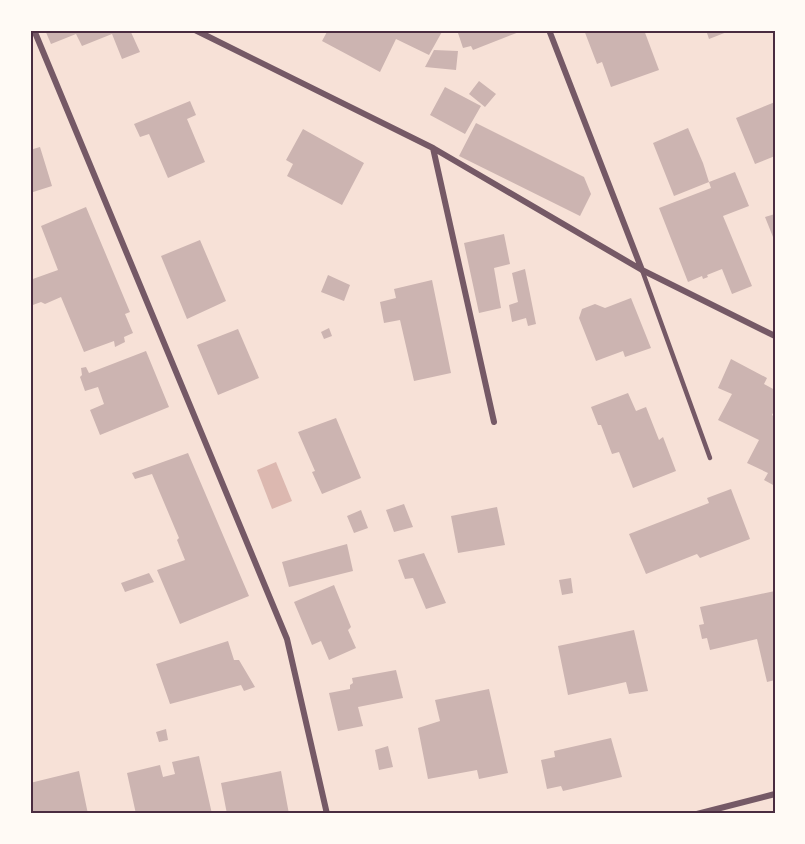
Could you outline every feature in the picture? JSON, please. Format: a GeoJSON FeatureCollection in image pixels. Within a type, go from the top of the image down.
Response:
{"type":"FeatureCollection","features":[{"type":"Feature","properties":{"kind":"street"},"geometry":{"type":"LineString","coordinates":[[34,30],[287,639],[327,814]]}},
{"type":"Feature","properties":{"kind":"street"},"geometry":{"type":"LineString","coordinates":[[195,30],[433,148],[642,270],[775,336]]}},
{"type":"Feature","properties":{"kind":"street"},"geometry":{"type":"LineString","coordinates":[[549,30],[642,270]]}},
{"type":"Feature","properties":{"kind":"street"},"geometry":{"type":"LineString","coordinates":[[433,148],[494,422]]}},
{"type":"Feature","properties":{"kind":"street"},"geometry":{"type":"LineString","coordinates":[[697,814],[775,794]]}},
{"type":"Feature","properties":{"kind":"lane"},"geometry":{"type":"LineString","coordinates":[[642,270],[710,458]]}},
{"type":"Feature","properties":{"kind":"shaded area"},"geometry":{"type":"Polygon","coordinates":[[[276,462],[292,501],[272,509],[257,470],[276,462]]]}},
{"type":"Feature","properties":{"kind":"building"},"geometry":{"type":"Polygon","coordinates":[[[45,30],[130,30],[140,52],[122,59],[112,34],[82,46],[76,34],[51,44],[45,30]]]}},
{"type":"Feature","properties":{"kind":"building"},"geometry":{"type":"Polygon","coordinates":[[[328,30],[443,30],[429,55],[396,39],[380,72],[322,41],[328,30]]]}},
{"type":"Feature","properties":{"kind":"building"},"geometry":{"type":"Polygon","coordinates":[[[457,30],[518,30],[519,32],[473,50],[471,46],[463,48],[457,30]]]}},
{"type":"Feature","properties":{"kind":"building"},"geometry":{"type":"Polygon","coordinates":[[[584,30],[644,30],[659,70],[611,87],[602,62],[597,64],[584,30]]]}},
{"type":"Feature","properties":{"kind":"building"},"geometry":{"type":"Polygon","coordinates":[[[706,30],[732,30],[709,39],[706,30]]]}},
{"type":"Feature","properties":{"kind":"building"},"geometry":{"type":"Polygon","coordinates":[[[434,50],[458,51],[456,70],[425,67],[434,50]]]}},
{"type":"Feature","properties":{"kind":"building"},"geometry":{"type":"Polygon","coordinates":[[[479,81],[496,94],[485,107],[469,94],[479,81]]]}},
{"type":"Feature","properties":{"kind":"building"},"geometry":{"type":"Polygon","coordinates":[[[445,87],[481,106],[465,134],[430,115],[445,87]]]}},
{"type":"Feature","properties":{"kind":"building"},"geometry":{"type":"Polygon","coordinates":[[[190,101],[196,115],[187,119],[205,162],[168,178],[149,134],[140,137],[134,124],[190,101]]]}},
{"type":"Feature","properties":{"kind":"building"},"geometry":{"type":"Polygon","coordinates":[[[775,102],[775,156],[755,164],[736,118],[775,102]]]}},
{"type":"Feature","properties":{"kind":"building"},"geometry":{"type":"Polygon","coordinates":[[[476,123],[584,177],[591,194],[580,216],[459,156],[476,123]]]}},
{"type":"Feature","properties":{"kind":"building"},"geometry":{"type":"Polygon","coordinates":[[[688,128],[709,182],[674,196],[653,143],[688,128]]]}},
{"type":"Feature","properties":{"kind":"building"},"geometry":{"type":"Polygon","coordinates":[[[303,129],[364,163],[342,205],[287,176],[293,164],[286,160],[303,129]]]}},
{"type":"Feature","properties":{"kind":"building"},"geometry":{"type":"Polygon","coordinates":[[[40,147],[52,186],[30,193],[30,150],[40,147]]]}},
{"type":"Feature","properties":{"kind":"building"},"geometry":{"type":"Polygon","coordinates":[[[735,172],[749,206],[723,216],[752,286],[732,294],[722,269],[703,279],[702,276],[688,282],[659,208],[711,188],[709,182],[735,172]]]}},
{"type":"Feature","properties":{"kind":"building"},"geometry":{"type":"Polygon","coordinates":[[[86,207],[130,312],[125,314],[133,333],[124,337],[125,342],[115,347],[114,341],[84,352],[61,297],[45,304],[41,302],[30,306],[30,280],[58,270],[41,226],[86,207]]]}},
{"type":"Feature","properties":{"kind":"building"},"geometry":{"type":"Polygon","coordinates":[[[775,214],[775,242],[765,217],[775,214]]]}},
{"type":"Feature","properties":{"kind":"building"},"geometry":{"type":"Polygon","coordinates":[[[504,234],[510,264],[494,268],[501,308],[479,313],[464,243],[504,234]]]}},
{"type":"Feature","properties":{"kind":"building"},"geometry":{"type":"Polygon","coordinates":[[[200,240],[226,301],[187,319],[161,256],[200,240]]]}},
{"type":"Feature","properties":{"kind":"building"},"geometry":{"type":"Polygon","coordinates":[[[525,269],[536,324],[528,326],[526,318],[512,322],[509,305],[518,302],[512,273],[525,269]]]}},
{"type":"Feature","properties":{"kind":"building"},"geometry":{"type":"Polygon","coordinates":[[[328,275],[350,285],[344,301],[321,292],[328,275]]]}},
{"type":"Feature","properties":{"kind":"building"},"geometry":{"type":"Polygon","coordinates":[[[432,280],[451,373],[414,381],[400,320],[384,323],[380,302],[396,298],[394,289],[432,280]]]}},
{"type":"Feature","properties":{"kind":"building"},"geometry":{"type":"Polygon","coordinates":[[[631,298],[651,348],[625,357],[623,351],[596,361],[579,318],[582,309],[595,304],[605,308],[631,298]]]}},
{"type":"Feature","properties":{"kind":"building"},"geometry":{"type":"Polygon","coordinates":[[[329,328],[332,336],[324,339],[321,332],[329,328]]]}},
{"type":"Feature","properties":{"kind":"building"},"geometry":{"type":"Polygon","coordinates":[[[238,329],[259,378],[218,395],[197,345],[238,329]]]}},
{"type":"Feature","properties":{"kind":"building"},"geometry":{"type":"Polygon","coordinates":[[[146,351],[169,407],[100,435],[90,410],[104,404],[98,387],[85,391],[80,377],[81,368],[86,367],[89,373],[146,351]]]}},
{"type":"Feature","properties":{"kind":"building"},"geometry":{"type":"Polygon","coordinates":[[[731,359],[767,378],[764,384],[775,390],[775,409],[772,415],[775,417],[775,486],[764,480],[768,473],[747,463],[759,440],[718,420],[732,394],[718,388],[731,359]]]}},
{"type":"Feature","properties":{"kind":"building"},"geometry":{"type":"Polygon","coordinates":[[[628,393],[636,411],[646,407],[659,440],[663,437],[676,471],[633,488],[619,452],[612,454],[591,407],[628,393]]]}},
{"type":"Feature","properties":{"kind":"building"},"geometry":{"type":"Polygon","coordinates":[[[336,418],[361,478],[322,494],[298,432],[336,418]]]}},
{"type":"Feature","properties":{"kind":"building"},"geometry":{"type":"Polygon","coordinates":[[[188,453],[249,596],[180,624],[157,570],[185,560],[177,540],[179,538],[152,474],[135,479],[132,473],[188,453]]]}},
{"type":"Feature","properties":{"kind":"building"},"geometry":{"type":"Polygon","coordinates":[[[731,489],[750,539],[700,558],[697,554],[646,574],[629,534],[709,503],[707,498],[731,489]]]}},
{"type":"Feature","properties":{"kind":"building"},"geometry":{"type":"Polygon","coordinates":[[[404,504],[413,527],[394,532],[386,510],[404,504]]]}},
{"type":"Feature","properties":{"kind":"building"},"geometry":{"type":"Polygon","coordinates":[[[497,507],[505,545],[458,553],[451,516],[497,507]]]}},
{"type":"Feature","properties":{"kind":"building"},"geometry":{"type":"Polygon","coordinates":[[[361,510],[368,528],[354,533],[347,516],[361,510]]]}},
{"type":"Feature","properties":{"kind":"building"},"geometry":{"type":"Polygon","coordinates":[[[347,544],[353,571],[289,587],[282,562],[347,544]]]}},
{"type":"Feature","properties":{"kind":"building"},"geometry":{"type":"Polygon","coordinates":[[[424,553],[446,603],[426,609],[413,578],[405,579],[398,560],[424,553]]]}},
{"type":"Feature","properties":{"kind":"building"},"geometry":{"type":"Polygon","coordinates":[[[149,573],[154,582],[125,592],[121,583],[149,573]]]}},
{"type":"Feature","properties":{"kind":"building"},"geometry":{"type":"Polygon","coordinates":[[[571,578],[573,593],[562,595],[559,580],[571,578]]]}},
{"type":"Feature","properties":{"kind":"building"},"geometry":{"type":"Polygon","coordinates":[[[334,585],[351,627],[348,630],[356,648],[329,660],[321,641],[312,645],[294,602],[334,585]]]}},
{"type":"Feature","properties":{"kind":"building"},"geometry":{"type":"Polygon","coordinates":[[[775,591],[775,680],[767,682],[757,639],[710,650],[707,638],[702,639],[699,625],[704,624],[700,607],[775,591]]]}},
{"type":"Feature","properties":{"kind":"building"},"geometry":{"type":"Polygon","coordinates":[[[634,630],[648,691],[629,694],[626,682],[568,695],[558,646],[634,630]]]}},
{"type":"Feature","properties":{"kind":"building"},"geometry":{"type":"Polygon","coordinates":[[[228,641],[234,660],[239,660],[255,687],[244,691],[241,685],[170,704],[156,664],[228,641]]]}},
{"type":"Feature","properties":{"kind":"building"},"geometry":{"type":"Polygon","coordinates":[[[396,670],[403,698],[358,707],[363,726],[338,731],[329,693],[350,689],[353,683],[352,678],[396,670]]]}},
{"type":"Feature","properties":{"kind":"building"},"geometry":{"type":"Polygon","coordinates":[[[489,689],[508,773],[479,779],[477,770],[428,779],[418,728],[440,721],[435,700],[489,689]]]}},
{"type":"Feature","properties":{"kind":"building"},"geometry":{"type":"Polygon","coordinates":[[[166,729],[168,740],[159,742],[156,732],[166,729]]]}},
{"type":"Feature","properties":{"kind":"building"},"geometry":{"type":"Polygon","coordinates":[[[611,738],[622,777],[563,791],[561,786],[547,789],[541,760],[555,757],[554,751],[611,738]]]}},
{"type":"Feature","properties":{"kind":"building"},"geometry":{"type":"Polygon","coordinates":[[[388,746],[393,767],[379,770],[375,750],[388,746]]]}},
{"type":"Feature","properties":{"kind":"building"},"geometry":{"type":"Polygon","coordinates":[[[199,756],[212,814],[136,814],[127,773],[160,765],[163,777],[175,774],[172,762],[199,756]]]}},
{"type":"Feature","properties":{"kind":"building"},"geometry":{"type":"Polygon","coordinates":[[[79,771],[88,814],[30,814],[30,783],[79,771]]]}},
{"type":"Feature","properties":{"kind":"building"},"geometry":{"type":"Polygon","coordinates":[[[281,771],[289,814],[227,814],[221,783],[281,771]]]}}]}
